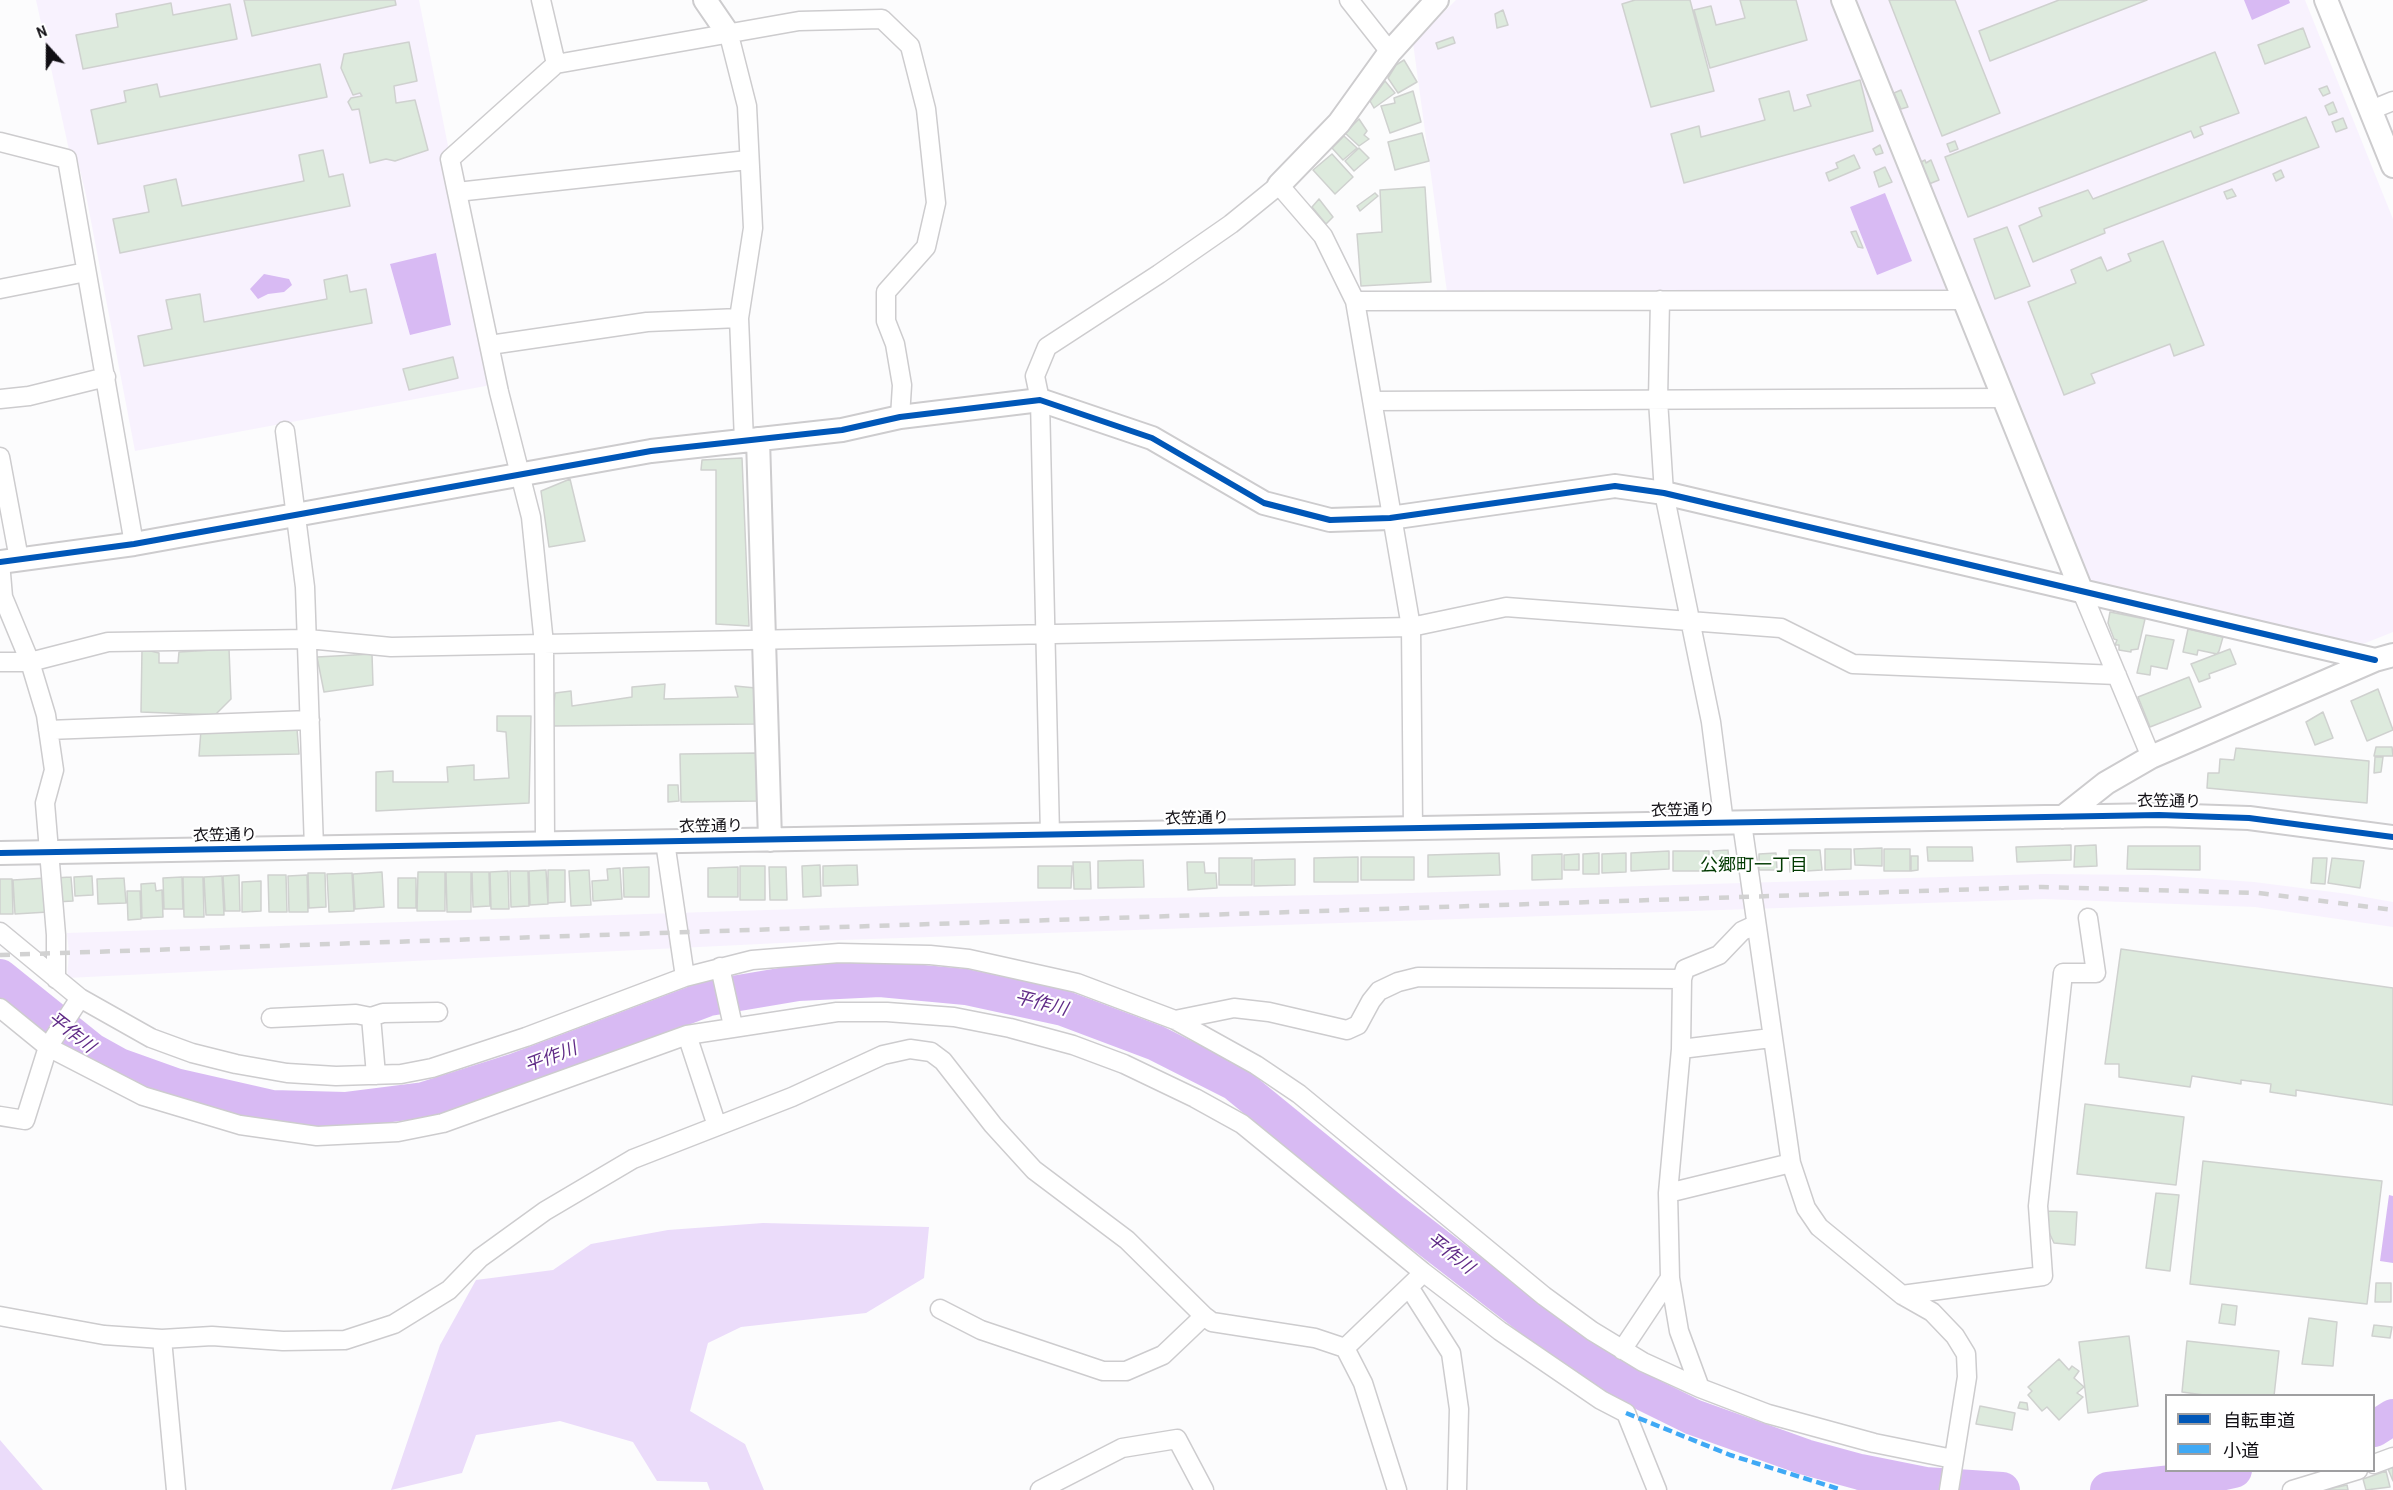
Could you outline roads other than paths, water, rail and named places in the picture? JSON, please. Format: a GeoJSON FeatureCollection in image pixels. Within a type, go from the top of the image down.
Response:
{"type":"FeatureCollection","features":[{"type":"Feature","properties":{"kind":"street"},"geometry":{"type":"LineString","coordinates":[[541,0],[556,64]]}},
{"type":"Feature","properties":{"kind":"street"},"geometry":{"type":"LineString","coordinates":[[705,0],[729,35],[747,106],[753,228],[739,318],[751,440],[764,642],[770,840]]}},
{"type":"Feature","properties":{"kind":"street"},"geometry":{"type":"LineString","coordinates":[[1349,0],[1390,52]]}},
{"type":"Feature","properties":{"kind":"street"},"geometry":{"type":"LineString","coordinates":[[1050,835],[1040,400],[1035,376],[1047,347],[1231,224],[1279,185],[1339,123],[1390,52],[1437,0]]}},
{"type":"Feature","properties":{"kind":"street"},"geometry":{"type":"LineString","coordinates":[[1843,0],[2151,757]]}},
{"type":"Feature","properties":{"kind":"street"},"geometry":{"type":"LineString","coordinates":[[2326,0],[2393,166]]}},
{"type":"Feature","properties":{"kind":"street"},"geometry":{"type":"LineString","coordinates":[[544,843],[544,644],[531,517],[490,345],[450,159],[556,64],[799,21],[882,20],[910,46],[926,110],[936,203],[926,247],[886,292],[886,321],[895,344],[902,385],[900,417]]}},
{"type":"Feature","properties":{"kind":"street"},"geometry":{"type":"LineString","coordinates":[[2371,110],[2393,102]]}},
{"type":"Feature","properties":{"kind":"street"},"geometry":{"type":"LineString","coordinates":[[0,142],[67,159],[134,544]]}},
{"type":"Feature","properties":{"kind":"street"},"geometry":{"type":"LineString","coordinates":[[457,192],[748,160]]}},
{"type":"Feature","properties":{"kind":"street"},"geometry":{"type":"LineString","coordinates":[[1279,185],[1323,236],[1355,301],[1390,518],[1411,627],[1413,829]]}},
{"type":"Feature","properties":{"kind":"street"},"geometry":{"type":"LineString","coordinates":[[0,289],[86,272]]}},
{"type":"Feature","properties":{"kind":"street"},"geometry":{"type":"LineString","coordinates":[[1660,300],[1658,400],[1664,493],[1689,621],[1755,925],[1791,1163],[1806,1208],[1819,1227],[1902,1295],[1932,1312],[1955,1336],[1966,1354],[1967,1377],[1949,1490]]}},
{"type":"Feature","properties":{"kind":"street"},"geometry":{"type":"LineString","coordinates":[[1355,301],[1965,300]]}},
{"type":"Feature","properties":{"kind":"street"},"geometry":{"type":"LineString","coordinates":[[490,345],[647,322],[739,318]]}},
{"type":"Feature","properties":{"kind":"street"},"geometry":{"type":"LineString","coordinates":[[0,399],[29,396],[106,377]]}},
{"type":"Feature","properties":{"kind":"street"},"geometry":{"type":"LineString","coordinates":[[1372,401],[2005,398]]}},
{"type":"Feature","properties":{"kind":"street"},"geometry":{"type":"LineString","coordinates":[[6,561],[134,544],[651,451],[842,430],[900,417],[1040,400],[1152,438],[1264,503],[1330,519],[1390,518],[1615,486],[1664,493],[2082,592],[2384,658]]}},
{"type":"Feature","properties":{"kind":"street"},"geometry":{"type":"LineString","coordinates":[[285,431],[298,516],[308,639],[314,848]]}},
{"type":"Feature","properties":{"kind":"street"},"geometry":{"type":"LineString","coordinates":[[0,458],[6,561],[3,597],[30,662],[48,730],[54,770],[45,803],[58,962],[56,979]]}},
{"type":"Feature","properties":{"kind":"street"},"geometry":{"type":"LineString","coordinates":[[0,662],[30,662],[108,642],[308,639],[391,647],[764,642],[1411,627],[1506,607],[1781,628],[1853,664],[2117,675]]}},
{"type":"Feature","properties":{"kind":"street"},"geometry":{"type":"LineString","coordinates":[[2063,817],[2106,783],[2151,757],[2384,658]]}},
{"type":"Feature","properties":{"kind":"street"},"geometry":{"type":"LineString","coordinates":[[48,730],[310,720]]}},
{"type":"Feature","properties":{"kind":"street","name":"衣笠通り"},"geometry":{"type":"LineString","coordinates":[[0,853],[2159,815],[2249,818],[2393,837]]}},
{"type":"Feature","properties":{"kind":"street"},"geometry":{"type":"LineString","coordinates":[[665,842],[685,977]]}},
{"type":"Feature","properties":{"kind":"street"},"geometry":{"type":"LineString","coordinates":[[1902,1295],[2043,1276],[2038,1206],[2063,973],[2096,973],[2088,918]]}},
{"type":"Feature","properties":{"kind":"street"},"geometry":{"type":"LineString","coordinates":[[1700,1388],[1679,1330],[1670,1278],[1668,1193],[1680,1049],[1682,979],[1685,969],[1719,955],[1742,931],[1755,925]]}},
{"type":"Feature","properties":{"kind":"street"},"geometry":{"type":"LineString","coordinates":[[0,932],[56,979],[78,1002],[151,1038],[192,1053],[287,1073],[376,1075],[432,1068],[467,1058],[685,977],[752,960],[800,956],[930,955],[969,960],[1077,982],[1175,1020],[1256,1065],[1299,1094],[1544,1296],[1622,1350],[1700,1388],[1779,1417],[1874,1443],[1953,1459]]}},
{"type":"Feature","properties":{"kind":"street"},"geometry":{"type":"LineString","coordinates":[[720,969],[732,1024]]}},
{"type":"Feature","properties":{"kind":"street"},"geometry":{"type":"LineString","coordinates":[[1175,1020],[1234,1008],[1269,1012],[1347,1029],[1358,1025],[1371,1001],[1379,992],[1398,982],[1418,977],[1682,979]]}},
{"type":"Feature","properties":{"kind":"street"},"geometry":{"type":"LineString","coordinates":[[0,1116],[25,1120],[50,1044],[78,1002]]}},
{"type":"Feature","properties":{"kind":"street"},"geometry":{"type":"LineString","coordinates":[[0,1008],[50,1044],[143,1096],[240,1125],[317,1136],[398,1132],[443,1123],[687,1035],[732,1024],[779,1023],[837,1012],[887,1012],[954,1017],[1010,1028],[1073,1045],[1175,1088],[1242,1124],[1423,1272],[1500,1331],[1601,1400],[1626,1413],[1657,1490]]}},
{"type":"Feature","properties":{"kind":"street"},"geometry":{"type":"LineString","coordinates":[[271,1018],[356,1014],[371,1017],[383,1013],[438,1012]]}},
{"type":"Feature","properties":{"kind":"street"},"geometry":{"type":"LineString","coordinates":[[371,1017],[376,1075]]}},
{"type":"Feature","properties":{"kind":"street"},"geometry":{"type":"LineString","coordinates":[[687,1035],[717,1126]]}},
{"type":"Feature","properties":{"kind":"street"},"geometry":{"type":"LineString","coordinates":[[1680,1049],[1772,1038]]}},
{"type":"Feature","properties":{"kind":"street"},"geometry":{"type":"LineString","coordinates":[[0,1316],[104,1335],[162,1339],[212,1336],[283,1341],[345,1340],[394,1324],[449,1290],[480,1258],[585,1185],[633,1159],[792,1097],[883,1055],[910,1049],[931,1052],[943,1061],[993,1125],[1034,1170],[1128,1240],[1212,1322],[1315,1338],[1345,1348],[1363,1383],[1397,1490]]}},
{"type":"Feature","properties":{"kind":"street"},"geometry":{"type":"LineString","coordinates":[[1668,1193],[1791,1163]]}},
{"type":"Feature","properties":{"kind":"street"},"geometry":{"type":"LineString","coordinates":[[1345,1348],[1423,1272]]}},
{"type":"Feature","properties":{"kind":"street"},"geometry":{"type":"LineString","coordinates":[[1622,1350],[1670,1278]]}},
{"type":"Feature","properties":{"kind":"street"},"geometry":{"type":"LineString","coordinates":[[1409,1287],[1451,1353],[1459,1409],[1457,1490]]}},
{"type":"Feature","properties":{"kind":"street"},"geometry":{"type":"LineString","coordinates":[[940,1310],[981,1330],[1103,1371],[1125,1371],[1163,1355],[1204,1316]]}},
{"type":"Feature","properties":{"kind":"street"},"geometry":{"type":"LineString","coordinates":[[162,1339],[177,1490]]}},
{"type":"Feature","properties":{"kind":"street"},"geometry":{"type":"LineString","coordinates":[[1040,1490],[1122,1448],[1177,1439],[1204,1490]]}},
{"type":"Feature","properties":{"kind":"street"},"geometry":{"type":"LineString","coordinates":[[2375,1463],[2393,1457]]}},
{"type":"Feature","properties":{"kind":"street"},"geometry":{"type":"LineString","coordinates":[[2292,1490],[2351,1472]]}},
{"type":"Feature","properties":{"kind":"waterway","name":"平作川"},"geometry":{"type":"LineString","coordinates":[[0,977],[92,1051],[119,1066],[175,1086],[272,1108],[345,1110],[424,1100],[513,1072],[709,998],[798,983],[880,979],[966,987],[1063,1008],[1156,1043],[1235,1083],[1392,1211],[1573,1351],[1630,1386],[1693,1417],[1805,1457],[1860,1472],[1925,1485],[2002,1490]]}},
{"type":"Feature","properties":{"kind":"waterway","name":"平作川"},"geometry":{"type":"LineString","coordinates":[[2375,1428],[2393,1417]]}},
{"type":"Feature","properties":{"kind":"waterway","name":"平作川"},"geometry":{"type":"LineString","coordinates":[[2108,1490],[2172,1483],[2224,1472]]}},
{"type":"Feature","properties":{"kind":"railway"},"geometry":{"type":"LineString","coordinates":[[0,955],[2042,887],[2258,893],[2393,910]]}},
{"type":"Feature","properties":{"kind":"district","name":"公郷町一丁目"},"geometry":{"type":"Point","coordinates":[1754,866]}}]}
